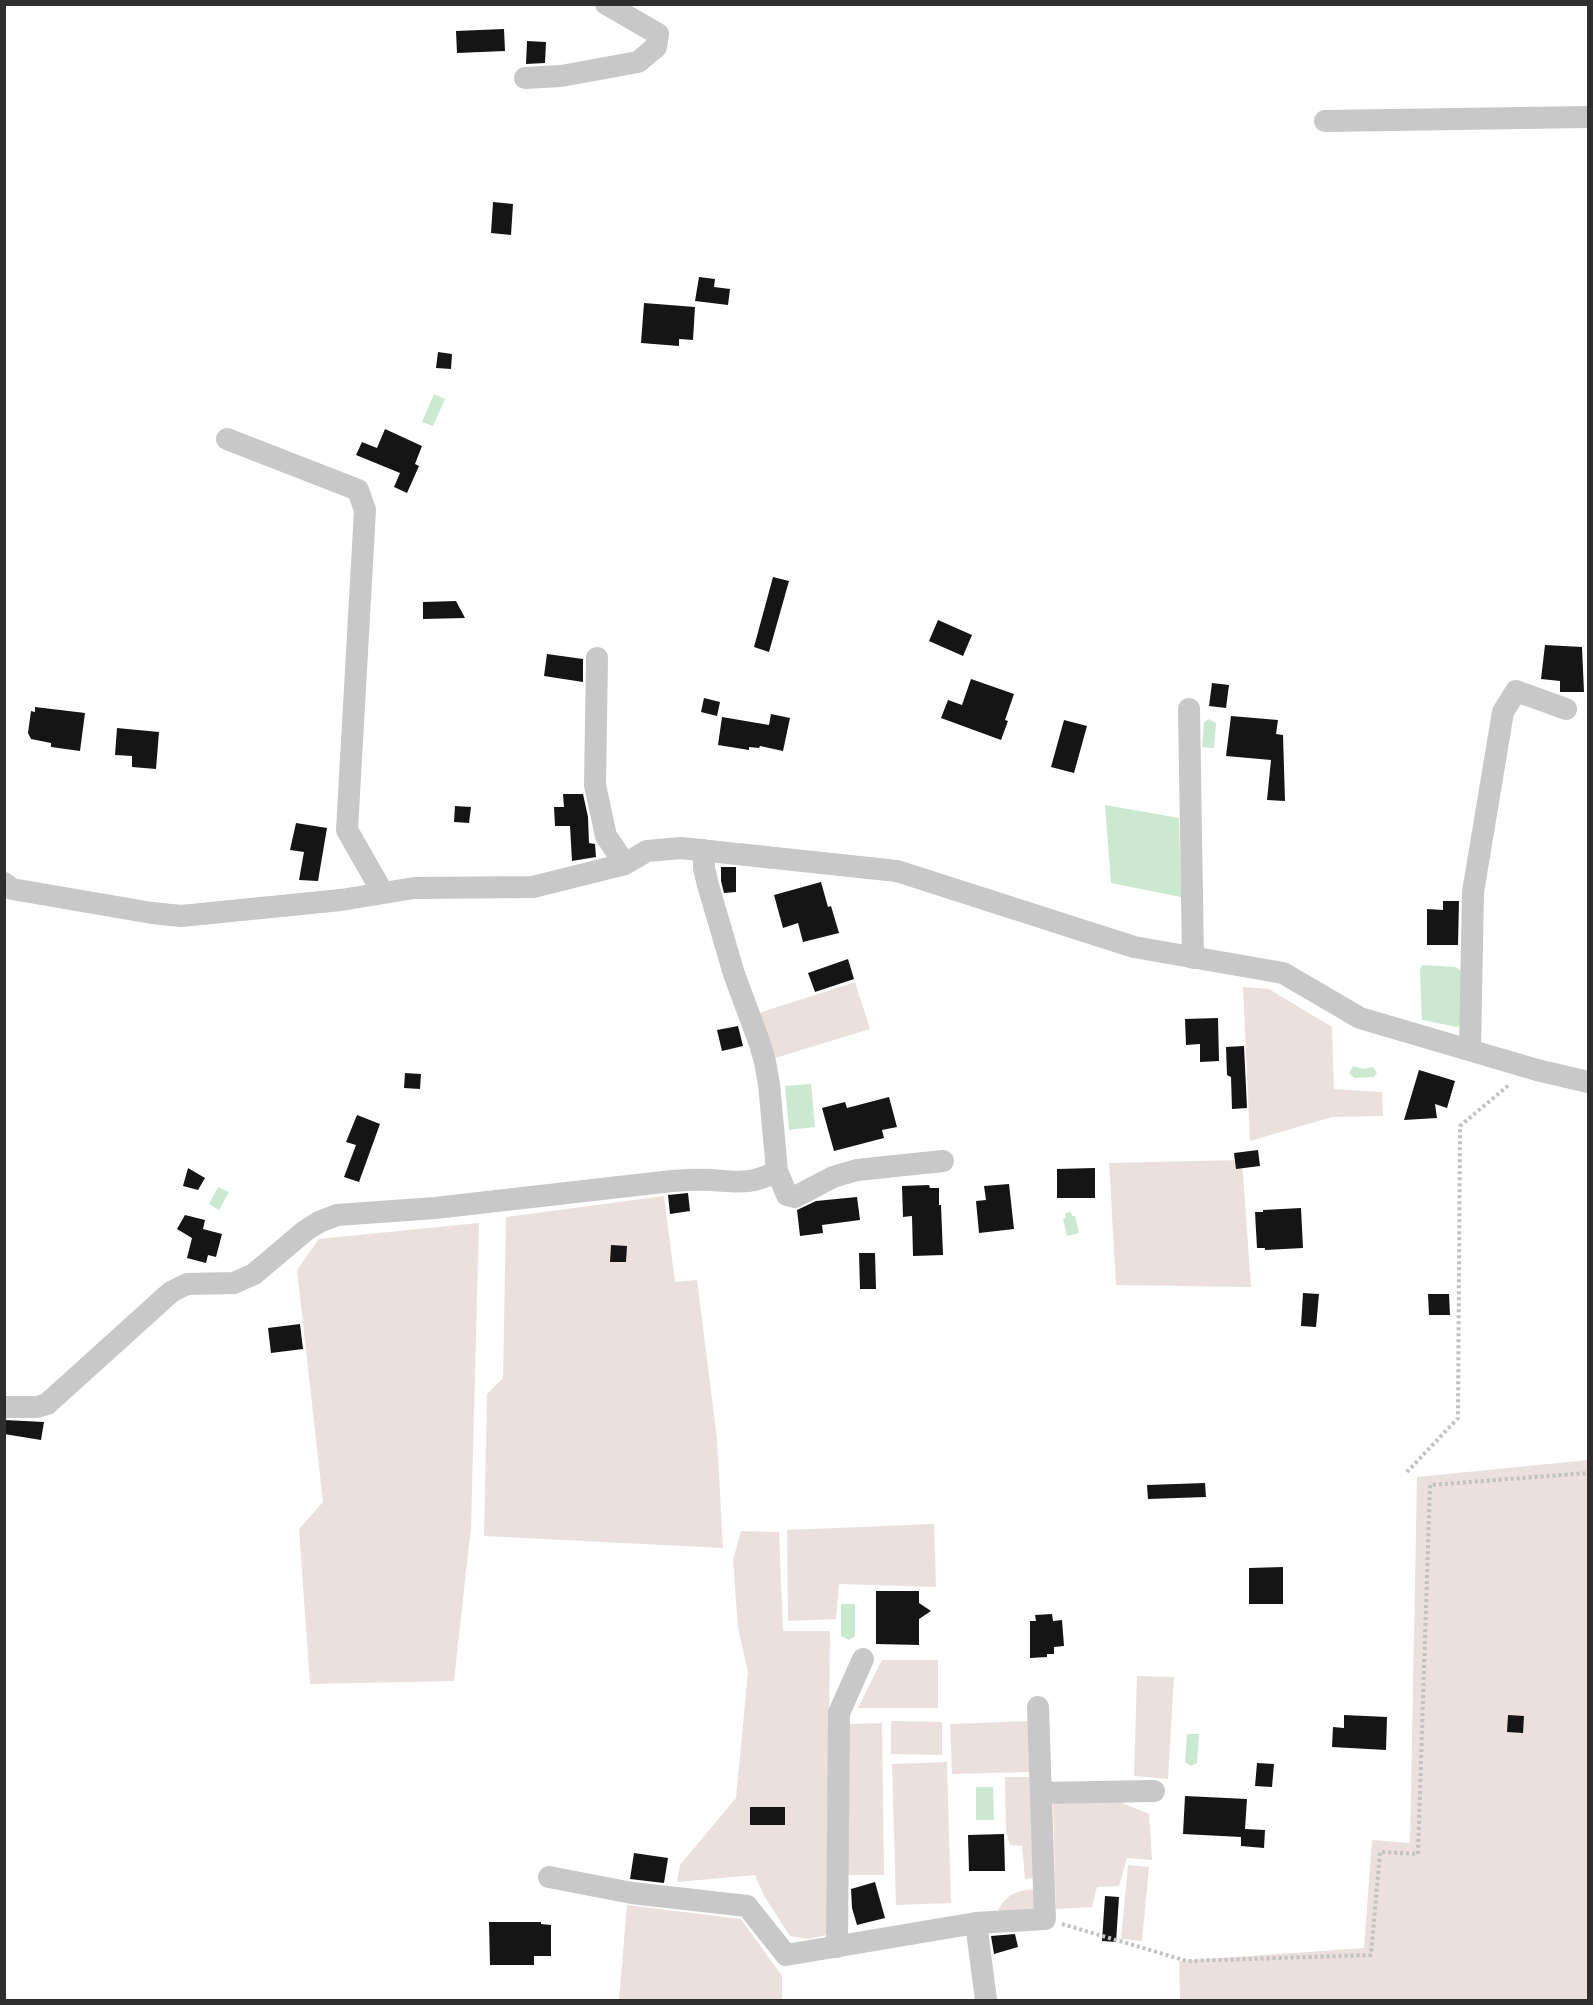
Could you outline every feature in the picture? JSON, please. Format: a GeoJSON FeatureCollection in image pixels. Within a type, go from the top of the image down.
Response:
{"type":"FeatureCollection","features":[{"type":"Feature","properties":{"kind":"street"},"geometry":{"type":"LineString","coordinates":[[525,78],[561,76],[638,62],[656,47],[658,34],[606,4]]}},
{"type":"Feature","properties":{"kind":"street"},"geometry":{"type":"LineString","coordinates":[[1325,121],[1588,117]]}},
{"type":"Feature","properties":{"kind":"street"},"geometry":{"type":"LineString","coordinates":[[227,439],[358,490],[365,510],[346,830],[383,893]]}},
{"type":"Feature","properties":{"kind":"street"},"geometry":{"type":"LineString","coordinates":[[597,658],[595,785],[606,836],[625,864]]}},
{"type":"Feature","properties":{"kind":"street"},"geometry":{"type":"LineString","coordinates":[[1470,1050],[1473,892],[1503,711],[1516,691],[1566,709]]}},
{"type":"Feature","properties":{"kind":"street"},"geometry":{"type":"LineString","coordinates":[[1190,709],[1193,958]]}},
{"type":"Feature","properties":{"kind":"street"},"geometry":{"type":"LineString","coordinates":[[4,883],[12,888],[152,914],[181,916],[341,900],[414,888],[533,887],[625,864],[647,851],[661,848],[704,850],[897,871],[1134,947],[1283,973],[1360,1018],[1588,1082]]}},
{"type":"Feature","properties":{"kind":"street"},"geometry":{"type":"LineString","coordinates":[[704,850],[704,868],[711,896],[734,974],[765,1062],[777,1171],[787,1195],[795,1197],[833,1176],[857,1170],[943,1161]]}},
{"type":"Feature","properties":{"kind":"street"},"geometry":{"type":"LineString","coordinates":[[4,1407],[37,1407],[47,1404],[171,1292],[187,1284],[234,1283],[245,1279],[254,1274],[304,1231],[337,1215],[435,1208],[672,1181],[709,1179],[745,1183],[777,1171]]}},
{"type":"Feature","properties":{"kind":"street"},"geometry":{"type":"LineString","coordinates":[[837,1947],[839,1713],[863,1659]]}},
{"type":"Feature","properties":{"kind":"street"},"geometry":{"type":"LineString","coordinates":[[549,1877],[632,1893],[747,1906],[786,1955],[976,1923],[1046,1919],[1038,1707]]}},
{"type":"Feature","properties":{"kind":"street"},"geometry":{"type":"LineString","coordinates":[[1041,1793],[1154,1791]]}},
{"type":"Feature","properties":{"kind":"street"},"geometry":{"type":"LineString","coordinates":[[976,1923],[986,2001]]}},
{"type":"Feature","properties":{"kind":"path"},"geometry":{"type":"LineString","coordinates":[[1407,1472],[1458,1418],[1460,1126],[1529,1067]]}},
{"type":"Feature","properties":{"kind":"path"},"geometry":{"type":"LineString","coordinates":[[1046,1919],[1187,1961],[1371,1955],[1380,1852],[1418,1854],[1430,1485],[1588,1473]]}},
{"type":"Feature","properties":{"kind":"shaded area"},"geometry":{"type":"Polygon","coordinates":[[[434,394],[445,399],[433,426],[422,422],[434,394]]]}},
{"type":"Feature","properties":{"kind":"shaded area"},"geometry":{"type":"Polygon","coordinates":[[[1209,719],[1216,723],[1214,748],[1202,747],[1204,722],[1209,719]]]}},
{"type":"Feature","properties":{"kind":"shaded area"},"geometry":{"type":"Polygon","coordinates":[[[1105,805],[1179,818],[1181,897],[1111,883],[1105,805]]]}},
{"type":"Feature","properties":{"kind":"shaded area"},"geometry":{"type":"Polygon","coordinates":[[[1422,965],[1456,967],[1461,971],[1460,1025],[1457,1027],[1422,1020],[1420,970],[1422,965]]]}},
{"type":"Feature","properties":{"kind":"shaded area"},"geometry":{"type":"Polygon","coordinates":[[[855,982],[870,1029],[772,1059],[756,1014],[855,982]]]}},
{"type":"Feature","properties":{"kind":"shaded area"},"geometry":{"type":"Polygon","coordinates":[[[1243,987],[1269,989],[1332,1027],[1334,1089],[1382,1092],[1383,1116],[1332,1117],[1250,1141],[1243,987]]]}},
{"type":"Feature","properties":{"kind":"shaded area"},"geometry":{"type":"Polygon","coordinates":[[[1353,1066],[1363,1069],[1373,1067],[1377,1073],[1374,1077],[1354,1078],[1349,1073],[1353,1066]]]}},
{"type":"Feature","properties":{"kind":"shaded area"},"geometry":{"type":"Polygon","coordinates":[[[811,1084],[815,1127],[789,1130],[785,1086],[811,1084]]]}},
{"type":"Feature","properties":{"kind":"shaded area"},"geometry":{"type":"Polygon","coordinates":[[[1242,1160],[1251,1287],[1116,1285],[1109,1163],[1242,1160]]]}},
{"type":"Feature","properties":{"kind":"shaded area"},"geometry":{"type":"Polygon","coordinates":[[[218,1187],[229,1192],[219,1210],[209,1204],[218,1187]]]}},
{"type":"Feature","properties":{"kind":"shaded area"},"geometry":{"type":"Polygon","coordinates":[[[664,1196],[675,1282],[697,1280],[717,1439],[723,1548],[484,1536],[487,1394],[503,1378],[506,1217],[664,1196]]]}},
{"type":"Feature","properties":{"kind":"shaded area"},"geometry":{"type":"Polygon","coordinates":[[[1071,1212],[1072,1216],[1075,1216],[1079,1233],[1067,1236],[1063,1218],[1066,1218],[1065,1213],[1071,1212]]]}},
{"type":"Feature","properties":{"kind":"shaded area"},"geometry":{"type":"Polygon","coordinates":[[[479,1223],[471,1527],[454,1681],[310,1684],[299,1529],[323,1502],[297,1270],[319,1239],[479,1223]]]}},
{"type":"Feature","properties":{"kind":"shaded area"},"geometry":{"type":"Polygon","coordinates":[[[1588,1460],[1588,2000],[1180,2000],[1179,1961],[1364,1948],[1372,1840],[1410,1843],[1417,1477],[1588,1460]]]}},
{"type":"Feature","properties":{"kind":"shaded area"},"geometry":{"type":"Polygon","coordinates":[[[934,1524],[936,1587],[839,1584],[836,1619],[788,1621],[787,1530],[934,1524]]]}},
{"type":"Feature","properties":{"kind":"shaded area"},"geometry":{"type":"Polygon","coordinates":[[[741,1531],[779,1532],[783,1631],[830,1631],[827,1935],[807,1939],[790,1936],[764,1896],[755,1875],[677,1882],[680,1865],[736,1798],[748,1672],[738,1628],[733,1560],[741,1531]]]}},
{"type":"Feature","properties":{"kind":"shaded area"},"geometry":{"type":"Polygon","coordinates":[[[841,1604],[855,1604],[855,1636],[849,1640],[841,1636],[841,1604]]]}},
{"type":"Feature","properties":{"kind":"shaded area"},"geometry":{"type":"Polygon","coordinates":[[[882,1660],[938,1660],[938,1708],[858,1708],[882,1660]]]}},
{"type":"Feature","properties":{"kind":"shaded area"},"geometry":{"type":"Polygon","coordinates":[[[1137,1676],[1174,1677],[1168,1779],[1134,1776],[1137,1676]]]}},
{"type":"Feature","properties":{"kind":"shaded area"},"geometry":{"type":"Polygon","coordinates":[[[891,1721],[942,1722],[942,1755],[891,1754],[891,1721]]]}},
{"type":"Feature","properties":{"kind":"shaded area"},"geometry":{"type":"Polygon","coordinates":[[[1029,1721],[1030,1772],[952,1774],[950,1724],[1029,1721]]]}},
{"type":"Feature","properties":{"kind":"shaded area"},"geometry":{"type":"Polygon","coordinates":[[[882,1723],[884,1875],[848,1875],[847,1724],[882,1723]]]}},
{"type":"Feature","properties":{"kind":"shaded area"},"geometry":{"type":"Polygon","coordinates":[[[1187,1734],[1199,1734],[1197,1763],[1191,1766],[1185,1762],[1187,1734]]]}},
{"type":"Feature","properties":{"kind":"shaded area"},"geometry":{"type":"Polygon","coordinates":[[[947,1762],[951,1903],[896,1905],[892,1764],[947,1762]]]}},
{"type":"Feature","properties":{"kind":"shaded area"},"geometry":{"type":"Polygon","coordinates":[[[1005,1777],[1031,1777],[1037,1878],[1025,1879],[1022,1846],[1010,1845],[1006,1831],[1005,1777]]]}},
{"type":"Feature","properties":{"kind":"shaded area"},"geometry":{"type":"Polygon","coordinates":[[[976,1787],[993,1787],[994,1820],[976,1820],[976,1787]]]}},
{"type":"Feature","properties":{"kind":"shaded area"},"geometry":{"type":"Polygon","coordinates":[[[1106,1796],[1149,1814],[1152,1860],[1127,1858],[1119,1886],[1097,1887],[1092,1907],[1056,1909],[1053,1802],[1106,1796]]]}},
{"type":"Feature","properties":{"kind":"shaded area"},"geometry":{"type":"Polygon","coordinates":[[[1128,1865],[1149,1867],[1142,1941],[1121,1939],[1128,1865]]]}},
{"type":"Feature","properties":{"kind":"shaded area"},"geometry":{"type":"Polygon","coordinates":[[[1037,1889],[1037,1911],[997,1912],[1004,1901],[1013,1894],[1037,1889]]]}},
{"type":"Feature","properties":{"kind":"shaded area"},"geometry":{"type":"Polygon","coordinates":[[[627,1905],[741,1919],[782,1976],[782,2000],[619,2000],[627,1905]]]}},
{"type":"Feature","properties":{"kind":"building"},"geometry":{"type":"Polygon","coordinates":[[[504,29],[505,51],[457,53],[456,31],[504,29]]]}},
{"type":"Feature","properties":{"kind":"building"},"geometry":{"type":"Polygon","coordinates":[[[527,41],[546,42],[545,63],[526,64],[527,41]]]}},
{"type":"Feature","properties":{"kind":"building"},"geometry":{"type":"Polygon","coordinates":[[[493,202],[513,204],[511,235],[491,233],[493,202]]]}},
{"type":"Feature","properties":{"kind":"building"},"geometry":{"type":"Polygon","coordinates":[[[699,277],[715,279],[714,287],[730,289],[728,305],[695,301],[699,277]]]}},
{"type":"Feature","properties":{"kind":"building"},"geometry":{"type":"Polygon","coordinates":[[[644,303],[695,307],[693,340],[679,339],[679,346],[641,343],[644,303]]]}},
{"type":"Feature","properties":{"kind":"building"},"geometry":{"type":"Polygon","coordinates":[[[438,352],[452,354],[451,369],[436,368],[438,352]]]}},
{"type":"Feature","properties":{"kind":"building"},"geometry":{"type":"Polygon","coordinates":[[[385,429],[422,446],[415,464],[419,466],[407,493],[394,487],[400,473],[356,455],[362,442],[377,448],[385,429]]]}},
{"type":"Feature","properties":{"kind":"building"},"geometry":{"type":"Polygon","coordinates":[[[773,577],[789,581],[769,652],[754,647],[773,577]]]}},
{"type":"Feature","properties":{"kind":"building"},"geometry":{"type":"Polygon","coordinates":[[[456,601],[465,618],[423,619],[423,602],[456,601]]]}},
{"type":"Feature","properties":{"kind":"building"},"geometry":{"type":"Polygon","coordinates":[[[938,620],[972,635],[963,656],[929,641],[938,620]]]}},
{"type":"Feature","properties":{"kind":"building"},"geometry":{"type":"Polygon","coordinates":[[[1545,645],[1582,647],[1584,692],[1560,692],[1560,681],[1541,679],[1545,645]]]}},
{"type":"Feature","properties":{"kind":"building"},"geometry":{"type":"Polygon","coordinates":[[[547,654],[583,659],[583,682],[544,676],[547,654]]]}},
{"type":"Feature","properties":{"kind":"building"},"geometry":{"type":"Polygon","coordinates":[[[971,679],[1014,694],[1001,740],[941,718],[948,700],[962,705],[971,679]]]}},
{"type":"Feature","properties":{"kind":"building"},"geometry":{"type":"Polygon","coordinates":[[[1212,683],[1229,685],[1226,708],[1209,706],[1212,683]]]}},
{"type":"Feature","properties":{"kind":"building"},"geometry":{"type":"Polygon","coordinates":[[[704,698],[720,702],[717,716],[701,712],[704,698]]]}},
{"type":"Feature","properties":{"kind":"building"},"geometry":{"type":"Polygon","coordinates":[[[35,707],[85,713],[80,751],[51,747],[51,743],[31,739],[28,733],[31,711],[35,712],[35,707]]]}},
{"type":"Feature","properties":{"kind":"building"},"geometry":{"type":"Polygon","coordinates":[[[771,714],[790,718],[783,751],[760,746],[759,748],[749,747],[749,750],[718,745],[722,717],[769,725],[771,714]]]}},
{"type":"Feature","properties":{"kind":"building"},"geometry":{"type":"Polygon","coordinates":[[[1231,716],[1278,720],[1276,734],[1283,735],[1285,801],[1267,800],[1271,760],[1226,756],[1231,716]]]}},
{"type":"Feature","properties":{"kind":"building"},"geometry":{"type":"Polygon","coordinates":[[[1064,720],[1087,726],[1074,773],[1051,767],[1064,720]]]}},
{"type":"Feature","properties":{"kind":"building"},"geometry":{"type":"Polygon","coordinates":[[[117,728],[159,732],[156,769],[132,767],[132,756],[115,755],[117,728]]]}},
{"type":"Feature","properties":{"kind":"building"},"geometry":{"type":"Polygon","coordinates":[[[563,794],[583,794],[588,817],[589,843],[595,844],[596,857],[572,861],[570,826],[555,826],[554,807],[564,807],[563,794]]]}},
{"type":"Feature","properties":{"kind":"building"},"geometry":{"type":"Polygon","coordinates":[[[455,806],[471,807],[469,823],[454,822],[455,806]]]}},
{"type":"Feature","properties":{"kind":"building"},"geometry":{"type":"Polygon","coordinates":[[[296,823],[327,828],[318,881],[299,880],[304,852],[290,850],[296,823]]]}},
{"type":"Feature","properties":{"kind":"building"},"geometry":{"type":"Polygon","coordinates":[[[721,867],[736,867],[736,892],[724,893],[721,867]]]}},
{"type":"Feature","properties":{"kind":"building"},"geometry":{"type":"Polygon","coordinates":[[[821,882],[839,933],[803,942],[798,923],[783,928],[774,895],[821,882]]]}},
{"type":"Feature","properties":{"kind":"building"},"geometry":{"type":"Polygon","coordinates":[[[1443,901],[1459,901],[1458,945],[1427,945],[1427,909],[1443,910],[1443,901]]]}},
{"type":"Feature","properties":{"kind":"building"},"geometry":{"type":"Polygon","coordinates":[[[848,959],[854,979],[815,992],[808,973],[848,959]]]}},
{"type":"Feature","properties":{"kind":"building"},"geometry":{"type":"Polygon","coordinates":[[[1218,1018],[1219,1061],[1200,1062],[1200,1044],[1186,1045],[1185,1019],[1218,1018]]]}},
{"type":"Feature","properties":{"kind":"building"},"geometry":{"type":"Polygon","coordinates":[[[738,1026],[743,1046],[722,1051],[717,1030],[738,1026]]]}},
{"type":"Feature","properties":{"kind":"building"},"geometry":{"type":"Polygon","coordinates":[[[1244,1046],[1247,1108],[1232,1109],[1231,1077],[1227,1075],[1226,1047],[1244,1046]]]}},
{"type":"Feature","properties":{"kind":"building"},"geometry":{"type":"Polygon","coordinates":[[[1419,1070],[1455,1081],[1447,1108],[1435,1104],[1437,1118],[1404,1120],[1419,1070]]]}},
{"type":"Feature","properties":{"kind":"building"},"geometry":{"type":"Polygon","coordinates":[[[405,1073],[421,1074],[420,1089],[404,1088],[405,1073]]]}},
{"type":"Feature","properties":{"kind":"building"},"geometry":{"type":"Polygon","coordinates":[[[889,1097],[897,1127],[882,1130],[884,1138],[834,1151],[822,1108],[845,1102],[847,1108],[889,1097]]]}},
{"type":"Feature","properties":{"kind":"building"},"geometry":{"type":"Polygon","coordinates":[[[357,1115],[380,1124],[359,1182],[344,1177],[356,1145],[346,1142],[357,1115]]]}},
{"type":"Feature","properties":{"kind":"building"},"geometry":{"type":"Polygon","coordinates":[[[1258,1150],[1260,1166],[1236,1169],[1234,1153],[1258,1150]]]}},
{"type":"Feature","properties":{"kind":"building"},"geometry":{"type":"Polygon","coordinates":[[[188,1168],[205,1178],[198,1190],[183,1186],[188,1168]]]}},
{"type":"Feature","properties":{"kind":"building"},"geometry":{"type":"Polygon","coordinates":[[[1095,1168],[1095,1198],[1057,1198],[1057,1169],[1095,1168]]]}},
{"type":"Feature","properties":{"kind":"building"},"geometry":{"type":"Polygon","coordinates":[[[1009,1184],[1014,1229],[979,1233],[976,1201],[986,1200],[984,1186],[1009,1184]]]}},
{"type":"Feature","properties":{"kind":"building"},"geometry":{"type":"Polygon","coordinates":[[[929,1185],[930,1188],[939,1188],[943,1255],[913,1256],[912,1216],[903,1217],[902,1186],[929,1185]]]}},
{"type":"Feature","properties":{"kind":"building"},"geometry":{"type":"Polygon","coordinates":[[[688,1193],[690,1211],[670,1214],[668,1195],[688,1193]]]}},
{"type":"Feature","properties":{"kind":"building"},"geometry":{"type":"Polygon","coordinates":[[[857,1197],[860,1220],[822,1225],[823,1233],[800,1236],[797,1210],[816,1201],[857,1197]]]}},
{"type":"Feature","properties":{"kind":"building"},"geometry":{"type":"Polygon","coordinates":[[[1301,1208],[1303,1248],[1265,1250],[1265,1248],[1257,1248],[1255,1212],[1301,1208]]]}},
{"type":"Feature","properties":{"kind":"building"},"geometry":{"type":"Polygon","coordinates":[[[185,1215],[205,1220],[203,1229],[222,1234],[216,1257],[208,1255],[206,1263],[187,1258],[192,1238],[177,1229],[185,1215]]]}},
{"type":"Feature","properties":{"kind":"building"},"geometry":{"type":"Polygon","coordinates":[[[611,1245],[627,1246],[626,1262],[610,1262],[611,1245]]]}},
{"type":"Feature","properties":{"kind":"building"},"geometry":{"type":"Polygon","coordinates":[[[859,1253],[875,1253],[876,1289],[860,1289],[859,1253]]]}},
{"type":"Feature","properties":{"kind":"building"},"geometry":{"type":"Polygon","coordinates":[[[1303,1293],[1319,1294],[1316,1327],[1301,1326],[1303,1293]]]}},
{"type":"Feature","properties":{"kind":"building"},"geometry":{"type":"Polygon","coordinates":[[[1428,1294],[1449,1294],[1450,1315],[1429,1315],[1428,1294]]]}},
{"type":"Feature","properties":{"kind":"building"},"geometry":{"type":"Polygon","coordinates":[[[300,1324],[303,1349],[271,1353],[268,1328],[300,1324]]]}},
{"type":"Feature","properties":{"kind":"building"},"geometry":{"type":"Polygon","coordinates":[[[4,1420],[44,1422],[41,1440],[4,1434],[4,1420]]]}},
{"type":"Feature","properties":{"kind":"building"},"geometry":{"type":"Polygon","coordinates":[[[1205,1483],[1206,1497],[1148,1499],[1147,1485],[1205,1483]]]}},
{"type":"Feature","properties":{"kind":"building"},"geometry":{"type":"Polygon","coordinates":[[[1283,1567],[1283,1604],[1249,1604],[1249,1568],[1283,1567]]]}},
{"type":"Feature","properties":{"kind":"building"},"geometry":{"type":"Polygon","coordinates":[[[876,1591],[919,1591],[919,1603],[931,1611],[919,1619],[919,1645],[876,1644],[876,1591]]]}},
{"type":"Feature","properties":{"kind":"building"},"geometry":{"type":"Polygon","coordinates":[[[1052,1614],[1053,1621],[1062,1620],[1064,1646],[1054,1647],[1054,1654],[1047,1654],[1047,1657],[1030,1658],[1030,1621],[1036,1621],[1035,1615],[1052,1614]]]}},
{"type":"Feature","properties":{"kind":"building"},"geometry":{"type":"Polygon","coordinates":[[[1344,1715],[1387,1717],[1386,1750],[1332,1747],[1333,1727],[1344,1728],[1344,1715]]]}},
{"type":"Feature","properties":{"kind":"building"},"geometry":{"type":"Polygon","coordinates":[[[1508,1715],[1524,1716],[1523,1733],[1507,1732],[1508,1715]]]}},
{"type":"Feature","properties":{"kind":"building"},"geometry":{"type":"Polygon","coordinates":[[[1257,1763],[1274,1764],[1272,1787],[1255,1786],[1257,1763]]]}},
{"type":"Feature","properties":{"kind":"building"},"geometry":{"type":"Polygon","coordinates":[[[1185,1796],[1247,1799],[1245,1829],[1265,1830],[1264,1848],[1241,1846],[1241,1837],[1183,1834],[1185,1796]]]}},
{"type":"Feature","properties":{"kind":"building"},"geometry":{"type":"Polygon","coordinates":[[[750,1807],[785,1807],[785,1825],[750,1825],[750,1807]]]}},
{"type":"Feature","properties":{"kind":"building"},"geometry":{"type":"Polygon","coordinates":[[[1004,1834],[1005,1871],[969,1871],[968,1835],[1004,1834]]]}},
{"type":"Feature","properties":{"kind":"building"},"geometry":{"type":"Polygon","coordinates":[[[634,1853],[668,1858],[664,1883],[630,1879],[634,1853]]]}},
{"type":"Feature","properties":{"kind":"building"},"geometry":{"type":"Polygon","coordinates":[[[875,1882],[885,1918],[857,1925],[852,1908],[851,1889],[875,1882]]]}},
{"type":"Feature","properties":{"kind":"building"},"geometry":{"type":"Polygon","coordinates":[[[1105,1896],[1119,1897],[1116,1942],[1102,1941],[1105,1896]]]}},
{"type":"Feature","properties":{"kind":"building"},"geometry":{"type":"Polygon","coordinates":[[[489,1922],[541,1922],[541,1924],[551,1925],[551,1956],[534,1956],[534,1965],[490,1965],[489,1922]]]}},
{"type":"Feature","properties":{"kind":"building"},"geometry":{"type":"Polygon","coordinates":[[[1015,1934],[1018,1947],[994,1954],[991,1936],[1015,1934]]]}}]}
